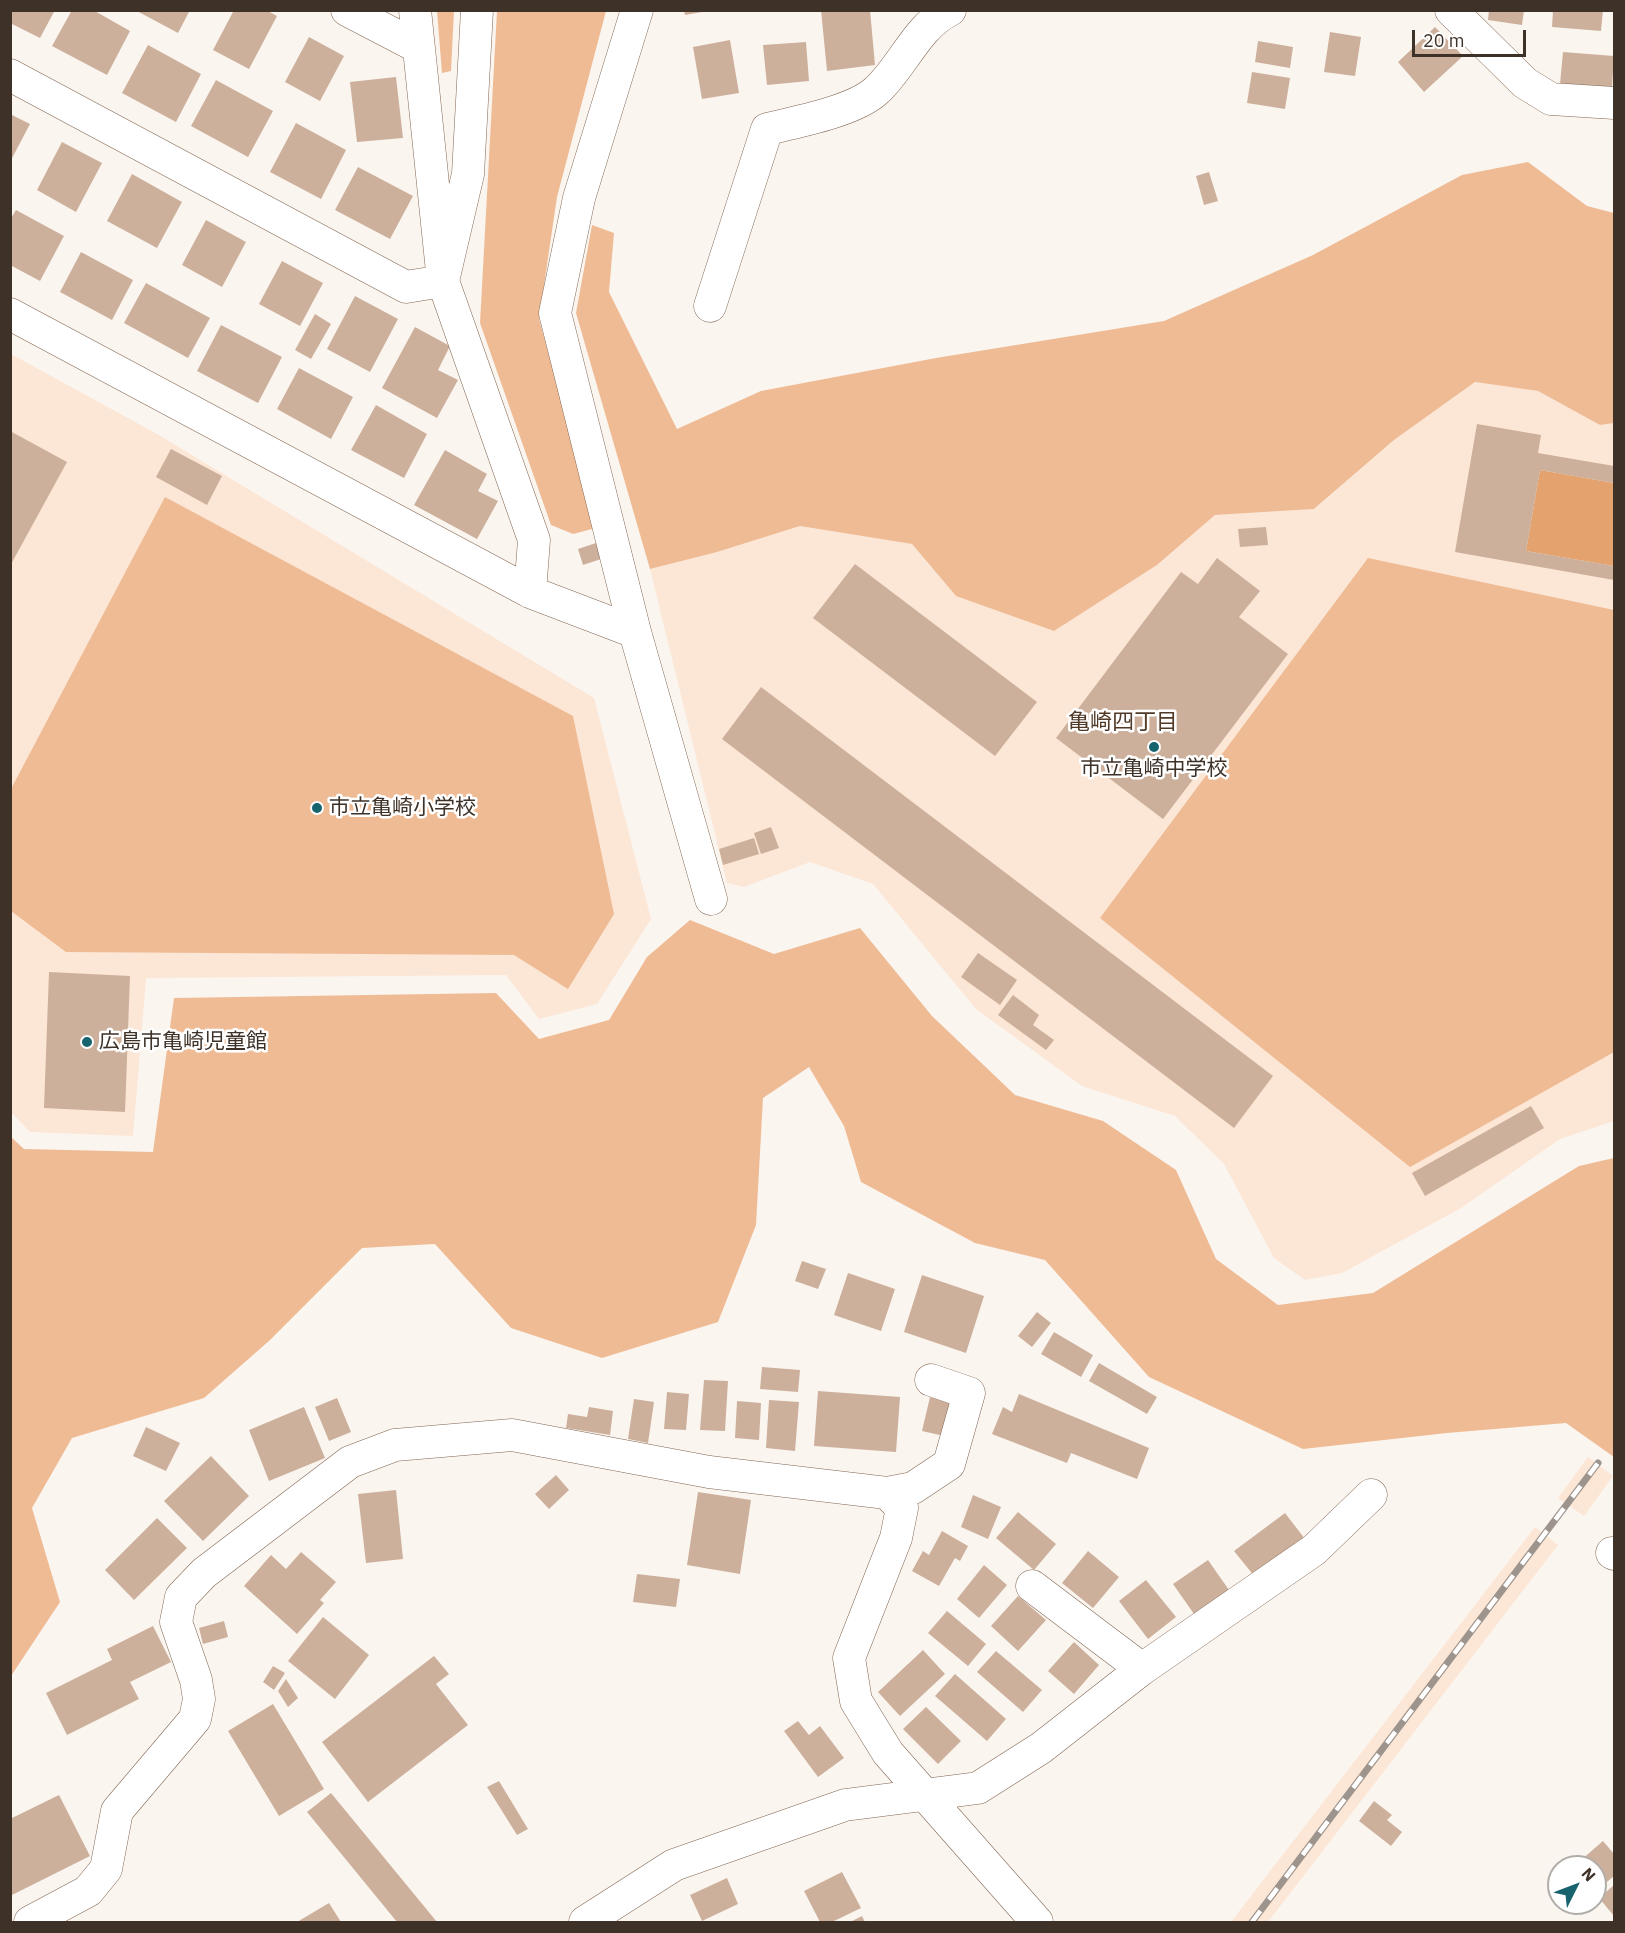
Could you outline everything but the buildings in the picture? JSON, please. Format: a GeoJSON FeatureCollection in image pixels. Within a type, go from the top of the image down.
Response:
{"type":"FeatureCollection","features":[{"type":"Feature","properties":{"kind":"street"},"geometry":{"type":"LineString","coordinates":[[347,10],[418,47]]}},
{"type":"Feature","properties":{"kind":"street"},"geometry":{"type":"LineString","coordinates":[[415,10],[443,281],[534,540],[530,592]]}},
{"type":"Feature","properties":{"kind":"street"},"geometry":{"type":"LineString","coordinates":[[443,281],[468,174],[477,10]]}},
{"type":"Feature","properties":{"kind":"street"},"geometry":{"type":"LineString","coordinates":[[637,10],[579,198],[555,313],[634,632],[711,899]]}},
{"type":"Feature","properties":{"kind":"street"},"geometry":{"type":"LineString","coordinates":[[710,306],[768,129],[834,111],[874,93],[899,66],[931,23],[950,10]]}},
{"type":"Feature","properties":{"kind":"street"},"geometry":{"type":"LineString","coordinates":[[1451,10],[1525,83],[1551,99],[1614,103]]}},
{"type":"Feature","properties":{"kind":"street"},"geometry":{"type":"LineString","coordinates":[[10,75],[406,287],[443,281]]}},
{"type":"Feature","properties":{"kind":"street"},"geometry":{"type":"LineString","coordinates":[[10,314],[530,592],[634,632]]}},
{"type":"Feature","properties":{"kind":"street"},"geometry":{"type":"LineString","coordinates":[[30,1923],[88,1891],[106,1869],[117,1811],[195,1719],[199,1699],[196,1680],[176,1622],[181,1597],[204,1573],[350,1462],[395,1445],[512,1435],[709,1472],[887,1494],[913,1488],[949,1464],[969,1393],[931,1380]]}},
{"type":"Feature","properties":{"kind":"street"},"geometry":{"type":"LineString","coordinates":[[887,1494],[902,1508],[896,1539],[849,1658],[856,1701],[888,1754],[1037,1923]]}},
{"type":"Feature","properties":{"kind":"street"},"geometry":{"type":"LineString","coordinates":[[585,1923],[674,1865],[845,1805],[978,1788],[1041,1748],[1142,1669],[1314,1550],[1371,1495]]}},
{"type":"Feature","properties":{"kind":"street"},"geometry":{"type":"LineString","coordinates":[[1032,1586],[1142,1669]]}},
{"type":"Feature","properties":{"kind":"shaded area"},"geometry":{"type":"Polygon","coordinates":[[[437,11],[454,11],[451,71],[442,73],[437,11]]]}},
{"type":"Feature","properties":{"kind":"shaded area"},"geometry":{"type":"Polygon","coordinates":[[[497,11],[606,11],[557,197],[539,319],[596,528],[573,534],[551,525],[480,323],[497,11]]]}},
{"type":"Feature","properties":{"kind":"shaded area"},"geometry":{"type":"Polygon","coordinates":[[[1528,162],[1587,206],[1614,213],[1614,423],[1600,425],[1538,391],[1475,382],[1394,440],[1314,509],[1215,515],[1157,565],[1054,631],[956,596],[912,544],[800,526],[717,552],[650,569],[576,313],[592,225],[614,233],[609,292],[677,429],[761,391],[936,358],[1164,321],[1313,255],[1462,175],[1528,162]]]}},
{"type":"Feature","properties":{"kind":"shaded area","name":"市立亀崎小学校"},"geometry":{"type":"Polygon","coordinates":[[[11,354],[157,434],[594,698],[651,919],[597,1004],[539,1019],[506,975],[146,978],[133,1136],[30,1132],[11,1112],[11,354]]]}},
{"type":"Feature","properties":{"kind":"shaded area","name":"市立亀崎中学校"},"geometry":{"type":"Polygon","coordinates":[[[1475,382],[1538,391],[1600,425],[1614,423],[1614,1121],[1560,1139],[1461,1208],[1342,1273],[1305,1280],[1274,1258],[1224,1164],[1175,1116],[1082,1086],[976,1009],[873,884],[810,862],[744,887],[727,883],[650,569],[717,552],[800,526],[912,544],[956,596],[1054,631],[1157,565],[1215,515],[1315,509],[1394,440],[1475,382]]]}},
{"type":"Feature","properties":{"kind":"shaded area"},"geometry":{"type":"Polygon","coordinates":[[[1540,470],[1614,483],[1614,566],[1526,551],[1540,470]]]}},
{"type":"Feature","properties":{"kind":"shaded area","name":"市立亀崎小学校"},"geometry":{"type":"Polygon","coordinates":[[[165,497],[573,716],[614,914],[568,989],[514,955],[66,952],[11,911],[11,789],[165,497]]]}},
{"type":"Feature","properties":{"kind":"shaded area"},"geometry":{"type":"Polygon","coordinates":[[[1368,558],[1614,610],[1614,1052],[1410,1167],[1100,918],[1368,558]]]}},
{"type":"Feature","properties":{"kind":"shaded area"},"geometry":{"type":"Polygon","coordinates":[[[690,920],[774,954],[860,928],[932,1016],[1015,1095],[1103,1121],[1176,1170],[1216,1259],[1278,1305],[1373,1293],[1579,1166],[1614,1158],[1614,1457],[1566,1423],[1303,1449],[1149,1377],[1045,1260],[975,1243],[861,1182],[844,1126],[809,1067],[763,1098],[756,1225],[718,1322],[602,1358],[511,1328],[435,1244],[362,1248],[270,1340],[204,1398],[72,1438],[32,1508],[60,1602],[11,1676],[11,1137],[24,1149],[153,1152],[174,998],[496,993],[539,1039],[609,1020],[647,957],[690,920]]]}},
{"type":"Feature","properties":{"kind":"shaded area"},"geometry":{"type":"Polygon","coordinates":[[[1588,1457],[1613,1476],[1584,1516],[1558,1498],[1588,1457]]]}},
{"type":"Feature","properties":{"kind":"shaded area"},"geometry":{"type":"Polygon","coordinates":[[[1535,1527],[1558,1545],[1268,1922],[1231,1922],[1535,1527]]]}},
{"type":"Feature","properties":{"kind":"railway"},"geometry":{"type":"LineString","coordinates":[[1252,1922],[1598,1463]]}},
{"type":"Feature","properties":{"kind":"place","name":"市立亀崎中学校"},"geometry":{"type":"Point","coordinates":[1154,747]}},
{"type":"Feature","properties":{"kind":"place","name":"市立亀崎小学校"},"geometry":{"type":"Point","coordinates":[317,808]}},
{"type":"Feature","properties":{"kind":"place","name":"広島市亀崎児童館"},"geometry":{"type":"Point","coordinates":[87,1042]}},
{"type":"Feature","properties":{"kind":"district","name":"亀崎四丁目"},"geometry":{"type":"Point","coordinates":[1123,723]}}]}
